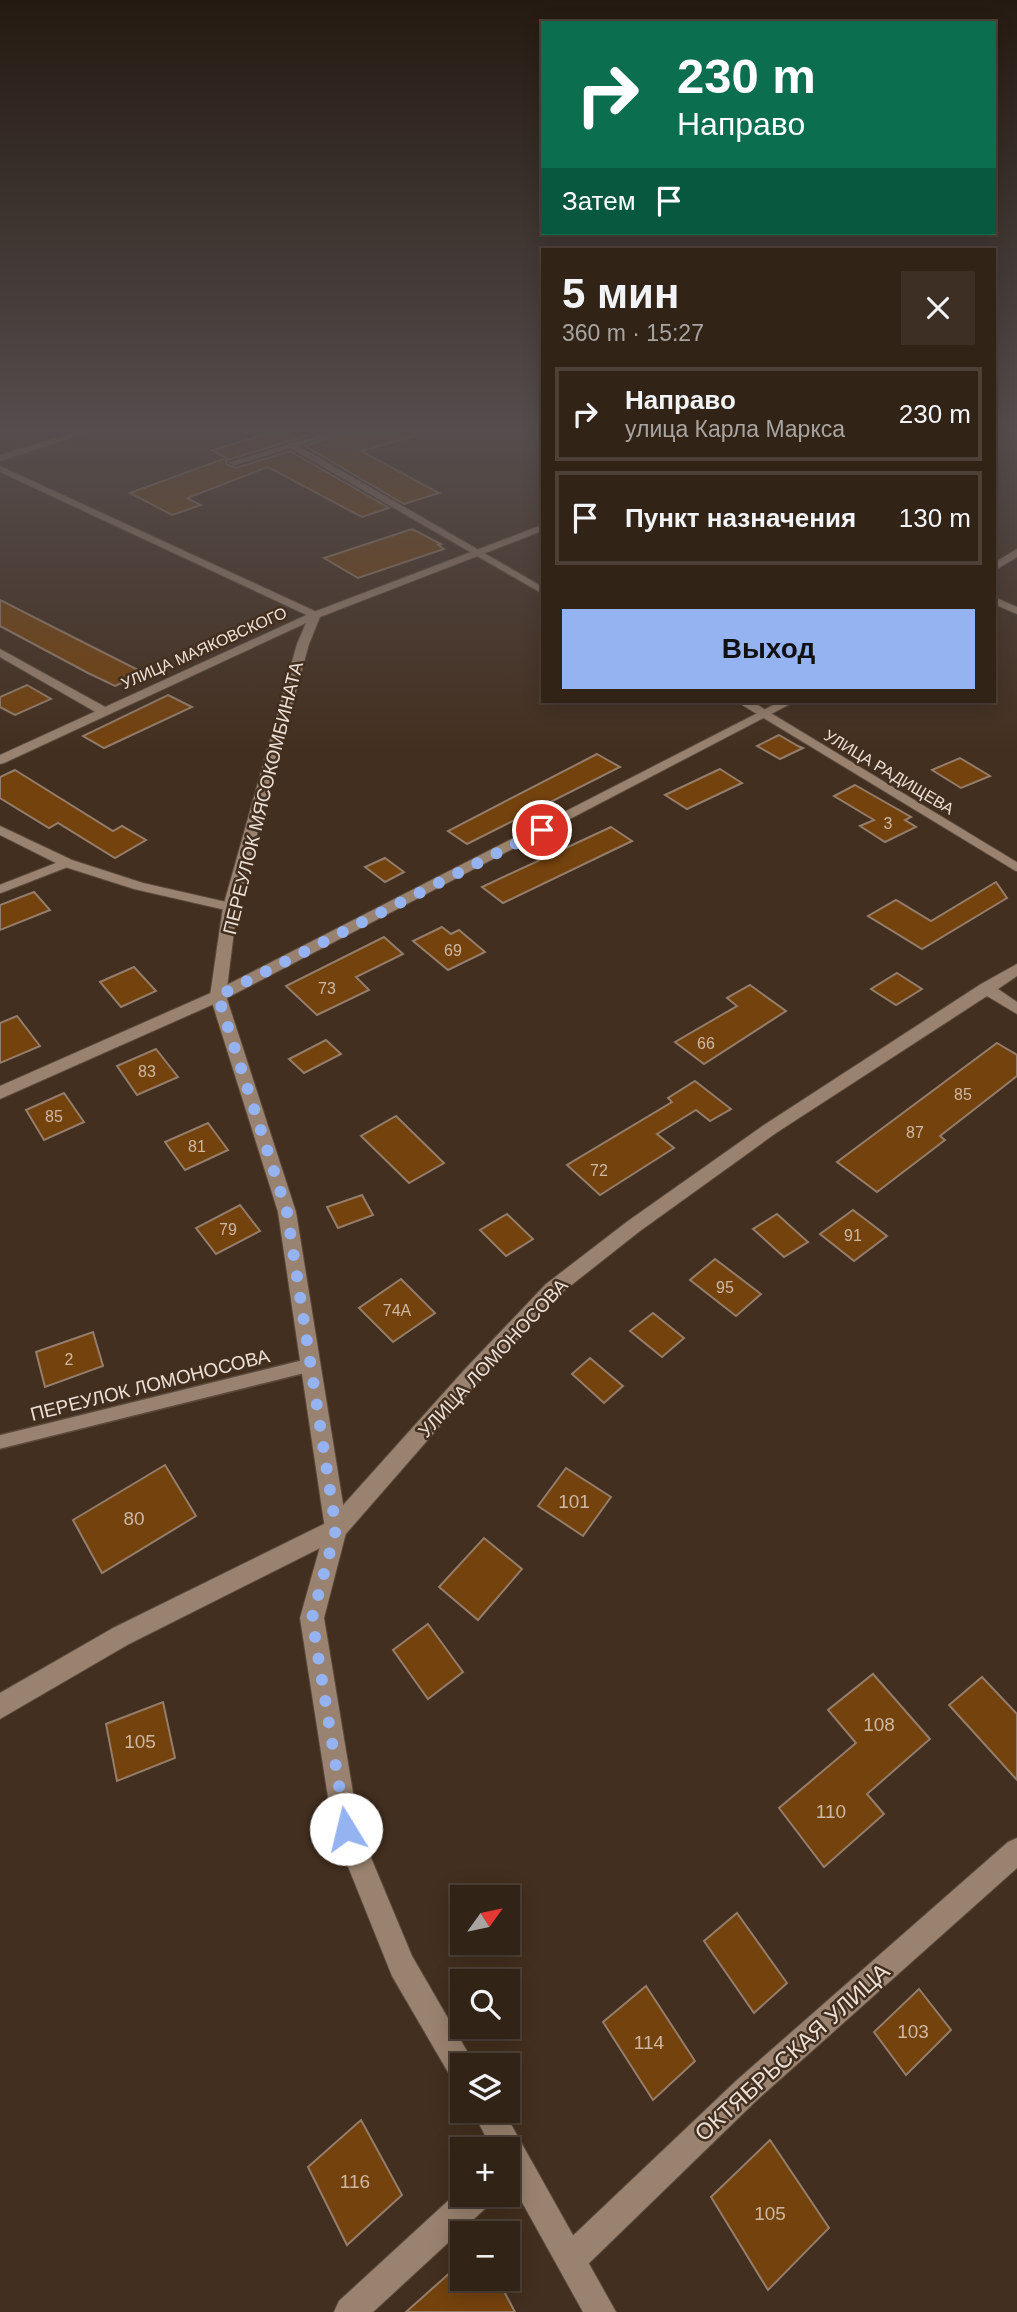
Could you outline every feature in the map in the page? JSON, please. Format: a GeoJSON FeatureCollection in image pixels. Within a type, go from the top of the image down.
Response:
{"type":"FeatureCollection","features":[{"type":"Feature","properties":{"kind":"street"},"geometry":{"type":"LineString","coordinates":[[149,538],[315,615]]}},
{"type":"Feature","properties":{"kind":"street","name":"УЛИЦА МАЯКОВСКОГО"},"geometry":{"type":"LineString","coordinates":[[0,760],[315,615],[514,538]]}},
{"type":"Feature","properties":{"kind":"street"},"geometry":{"type":"LineString","coordinates":[[996,567],[1017,552]]}},
{"type":"Feature","properties":{"kind":"street"},"geometry":{"type":"LineString","coordinates":[[996,601],[1017,611]]}},
{"type":"Feature","properties":{"kind":"street","name":"ПЕРЕУЛОК МЯСОКОМБИНАТА"},"geometry":{"type":"LineString","coordinates":[[315,615],[303,644],[230,907],[218,996],[287,1212],[336,1529],[312,1618],[346,1829],[402,1966],[453,2053]]}},
{"type":"Feature","properties":{"kind":"street"},"geometry":{"type":"LineString","coordinates":[[0,652],[103,711]]}},
{"type":"Feature","properties":{"kind":"street"},"geometry":{"type":"LineString","coordinates":[[0,1093],[218,996],[518,844],[764,712],[786,703]]}},
{"type":"Feature","properties":{"kind":"street"},"geometry":{"type":"LineString","coordinates":[[0,830],[67,863],[139,886],[230,907]]}},
{"type":"Feature","properties":{"kind":"street","name":"УЛИЦА ЛОМОНОСОВА"},"geometry":{"type":"LineString","coordinates":[[0,1707],[121,1636],[336,1529],[473,1374],[553,1289],[634,1226],[770,1129],[1017,969]]}},
{"type":"Feature","properties":{"kind":"street"},"geometry":{"type":"LineString","coordinates":[[986,988],[1017,1009]]}},
{"type":"Feature","properties":{"kind":"street","name":"ОКТЯБРЬСКАЯ УЛИЦА"},"geometry":{"type":"LineString","coordinates":[[572,2258],[747,2090],[1017,1851]]}},
{"type":"Feature","properties":{"kind":"street"},"geometry":{"type":"LineString","coordinates":[[520,2177],[572,2258],[600,2312]]}},
{"type":"Feature","properties":{"kind":"street"},"geometry":{"type":"LineString","coordinates":[[350,2312],[464,2207]]}},
{"type":"Feature","properties":{"kind":"lane"},"geometry":{"type":"LineString","coordinates":[[451,538],[541,589]]}},
{"type":"Feature","properties":{"kind":"lane","name":"УЛИЦА РАДИЩЕВА"},"geometry":{"type":"LineString","coordinates":[[748,703],[1017,867]]}},
{"type":"Feature","properties":{"kind":"lane"},"geometry":{"type":"LineString","coordinates":[[0,889],[67,863]]}},
{"type":"Feature","properties":{"kind":"lane","name":"ПЕРЕУЛОК ЛОМОНОСОВА"},"geometry":{"type":"LineString","coordinates":[[0,1442],[310,1366]]}},
{"type":"Feature","properties":{"kind":"building"},"geometry":{"type":"Polygon","coordinates":[[[385,538],[429,538],[441,544],[438,545],[444,549],[358,578],[324,558],[385,538]]]}},
{"type":"Feature","properties":{"kind":"building"},"geometry":{"type":"Polygon","coordinates":[[[0,600],[144,673],[115,686],[88,673],[0,626],[0,600]]]}},
{"type":"Feature","properties":{"kind":"building"},"geometry":{"type":"Polygon","coordinates":[[[27,685],[51,699],[15,715],[0,707],[0,697],[27,685]]]}},
{"type":"Feature","properties":{"kind":"building"},"geometry":{"type":"Polygon","coordinates":[[[168,695],[192,707],[104,748],[83,736],[168,695]]]}},
{"type":"Feature","properties":{"kind":"building"},"geometry":{"type":"Polygon","coordinates":[[[779,735],[803,748],[780,759],[757,746],[779,735]]]}},
{"type":"Feature","properties":{"kind":"building"},"geometry":{"type":"Polygon","coordinates":[[[597,754],[620,767],[467,844],[448,831],[597,754]]]}},
{"type":"Feature","properties":{"kind":"building"},"geometry":{"type":"Polygon","coordinates":[[[960,758],[990,776],[961,788],[932,770],[960,758]]]}},
{"type":"Feature","properties":{"kind":"building"},"geometry":{"type":"Polygon","coordinates":[[[720,769],[742,783],[687,809],[665,795],[720,769]]]}},
{"type":"Feature","properties":{"kind":"building"},"geometry":{"type":"Polygon","coordinates":[[[15,770],[113,831],[122,826],[146,840],[115,858],[58,823],[49,828],[0,798],[0,777],[15,770]]]}},
{"type":"Feature","properties":{"kind":"building"},"geometry":{"type":"Polygon","coordinates":[[[855,785],[911,817],[905,820],[916,827],[885,842],[860,826],[874,820],[834,796],[855,785]]]}},
{"type":"Feature","properties":{"kind":"building"},"geometry":{"type":"Polygon","coordinates":[[[611,827],[632,841],[503,903],[482,887],[611,827]]]}},
{"type":"Feature","properties":{"kind":"building"},"geometry":{"type":"Polygon","coordinates":[[[385,858],[404,872],[385,882],[365,867],[385,858]]]}},
{"type":"Feature","properties":{"kind":"building"},"geometry":{"type":"Polygon","coordinates":[[[996,882],[1007,898],[922,949],[868,916],[896,900],[931,921],[996,882]]]}},
{"type":"Feature","properties":{"kind":"building"},"geometry":{"type":"Polygon","coordinates":[[[34,892],[50,910],[0,930],[0,905],[34,892]]]}},
{"type":"Feature","properties":{"kind":"building"},"geometry":{"type":"Polygon","coordinates":[[[442,927],[451,934],[459,930],[485,952],[448,970],[413,941],[442,927]]]}},
{"type":"Feature","properties":{"kind":"building"},"geometry":{"type":"Polygon","coordinates":[[[384,937],[403,954],[356,977],[369,990],[317,1015],[286,986],[384,937]]]}},
{"type":"Feature","properties":{"kind":"building"},"geometry":{"type":"Polygon","coordinates":[[[134,967],[156,991],[121,1007],[100,982],[134,967]]]}},
{"type":"Feature","properties":{"kind":"building"},"geometry":{"type":"Polygon","coordinates":[[[897,973],[922,989],[896,1005],[871,989],[897,973]]]}},
{"type":"Feature","properties":{"kind":"building"},"geometry":{"type":"Polygon","coordinates":[[[750,985],[786,1011],[704,1064],[675,1042],[737,1006],[727,998],[750,985]]]}},
{"type":"Feature","properties":{"kind":"building"},"geometry":{"type":"Polygon","coordinates":[[[17,1016],[40,1046],[0,1063],[0,1023],[17,1016]]]}},
{"type":"Feature","properties":{"kind":"building"},"geometry":{"type":"Polygon","coordinates":[[[326,1040],[341,1054],[304,1073],[289,1059],[326,1040]]]}},
{"type":"Feature","properties":{"kind":"building"},"geometry":{"type":"Polygon","coordinates":[[[997,1043],[1017,1055],[1017,1076],[940,1136],[945,1140],[877,1192],[837,1162],[997,1043]]]}},
{"type":"Feature","properties":{"kind":"building"},"geometry":{"type":"Polygon","coordinates":[[[156,1049],[178,1077],[137,1095],[117,1066],[156,1049]]]}},
{"type":"Feature","properties":{"kind":"building"},"geometry":{"type":"Polygon","coordinates":[[[695,1081],[731,1109],[710,1121],[696,1110],[657,1134],[674,1148],[600,1195],[567,1165],[672,1102],[668,1098],[695,1081]]]}},
{"type":"Feature","properties":{"kind":"building"},"geometry":{"type":"Polygon","coordinates":[[[64,1093],[84,1122],[44,1140],[26,1110],[64,1093]]]}},
{"type":"Feature","properties":{"kind":"building"},"geometry":{"type":"Polygon","coordinates":[[[396,1116],[444,1163],[409,1183],[361,1136],[396,1116]]]}},
{"type":"Feature","properties":{"kind":"building"},"geometry":{"type":"Polygon","coordinates":[[[208,1123],[228,1150],[185,1170],[165,1142],[208,1123]]]}},
{"type":"Feature","properties":{"kind":"building"},"geometry":{"type":"Polygon","coordinates":[[[362,1195],[373,1215],[338,1228],[327,1207],[362,1195]]]}},
{"type":"Feature","properties":{"kind":"building"},"geometry":{"type":"Polygon","coordinates":[[[240,1205],[260,1231],[216,1254],[196,1228],[240,1205]]]}},
{"type":"Feature","properties":{"kind":"building"},"geometry":{"type":"Polygon","coordinates":[[[853,1210],[887,1236],[854,1261],[820,1234],[853,1210]]]}},
{"type":"Feature","properties":{"kind":"building"},"geometry":{"type":"Polygon","coordinates":[[[507,1214],[533,1239],[506,1256],[480,1230],[507,1214]]]}},
{"type":"Feature","properties":{"kind":"building"},"geometry":{"type":"Polygon","coordinates":[[[777,1214],[808,1242],[784,1257],[753,1229],[777,1214]]]}},
{"type":"Feature","properties":{"kind":"building"},"geometry":{"type":"Polygon","coordinates":[[[715,1259],[761,1294],[736,1316],[690,1280],[715,1259]]]}},
{"type":"Feature","properties":{"kind":"building"},"geometry":{"type":"Polygon","coordinates":[[[401,1279],[435,1313],[393,1342],[359,1308],[401,1279]]]}},
{"type":"Feature","properties":{"kind":"building"},"geometry":{"type":"Polygon","coordinates":[[[653,1313],[684,1338],[662,1357],[630,1331],[653,1313]]]}},
{"type":"Feature","properties":{"kind":"building"},"geometry":{"type":"Polygon","coordinates":[[[93,1332],[103,1366],[45,1387],[36,1352],[93,1332]]]}},
{"type":"Feature","properties":{"kind":"building"},"geometry":{"type":"Polygon","coordinates":[[[590,1358],[623,1386],[604,1403],[572,1374],[590,1358]]]}},
{"type":"Feature","properties":{"kind":"building"},"geometry":{"type":"Polygon","coordinates":[[[165,1465],[196,1516],[102,1573],[73,1520],[165,1465]]]}},
{"type":"Feature","properties":{"kind":"building"},"geometry":{"type":"Polygon","coordinates":[[[566,1468],[611,1497],[583,1536],[538,1506],[566,1468]]]}},
{"type":"Feature","properties":{"kind":"building"},"geometry":{"type":"Polygon","coordinates":[[[484,1538],[522,1569],[478,1620],[439,1587],[484,1538]]]}},
{"type":"Feature","properties":{"kind":"building"},"geometry":{"type":"Polygon","coordinates":[[[428,1624],[463,1672],[428,1699],[393,1650],[428,1624]]]}},
{"type":"Feature","properties":{"kind":"building"},"geometry":{"type":"Polygon","coordinates":[[[873,1674],[930,1739],[867,1794],[884,1814],[824,1867],[779,1808],[856,1743],[828,1710],[873,1674]]]}},
{"type":"Feature","properties":{"kind":"building"},"geometry":{"type":"Polygon","coordinates":[[[982,1677],[1017,1714],[1017,1780],[949,1705],[982,1677]]]}},
{"type":"Feature","properties":{"kind":"building"},"geometry":{"type":"Polygon","coordinates":[[[163,1702],[175,1758],[117,1781],[106,1724],[163,1702]]]}},
{"type":"Feature","properties":{"kind":"building"},"geometry":{"type":"Polygon","coordinates":[[[737,1913],[787,1983],[754,2013],[704,1941],[737,1913]]]}},
{"type":"Feature","properties":{"kind":"building"},"geometry":{"type":"Polygon","coordinates":[[[646,1986],[695,2061],[653,2100],[603,2022],[646,1986]]]}},
{"type":"Feature","properties":{"kind":"building"},"geometry":{"type":"Polygon","coordinates":[[[919,1989],[951,2030],[906,2075],[874,2032],[919,1989]]]}},
{"type":"Feature","properties":{"kind":"building"},"geometry":{"type":"Polygon","coordinates":[[[361,2120],[402,2195],[347,2245],[308,2167],[361,2120]]]}},
{"type":"Feature","properties":{"kind":"building"},"geometry":{"type":"Polygon","coordinates":[[[770,2140],[829,2228],[768,2290],[711,2197],[770,2140]]]}},
{"type":"Feature","properties":{"kind":"building"},"geometry":{"type":"Polygon","coordinates":[[[450,2273],[450,2291],[504,2291],[515,2312],[406,2312],[450,2273]]]}},
{"type":"Feature","properties":{"kind":"route"},"geometry":{"type":"LineString","coordinates":[[346,1829],[312,1618],[336,1529],[287,1212],[218,996],[542,830]]}}]}
